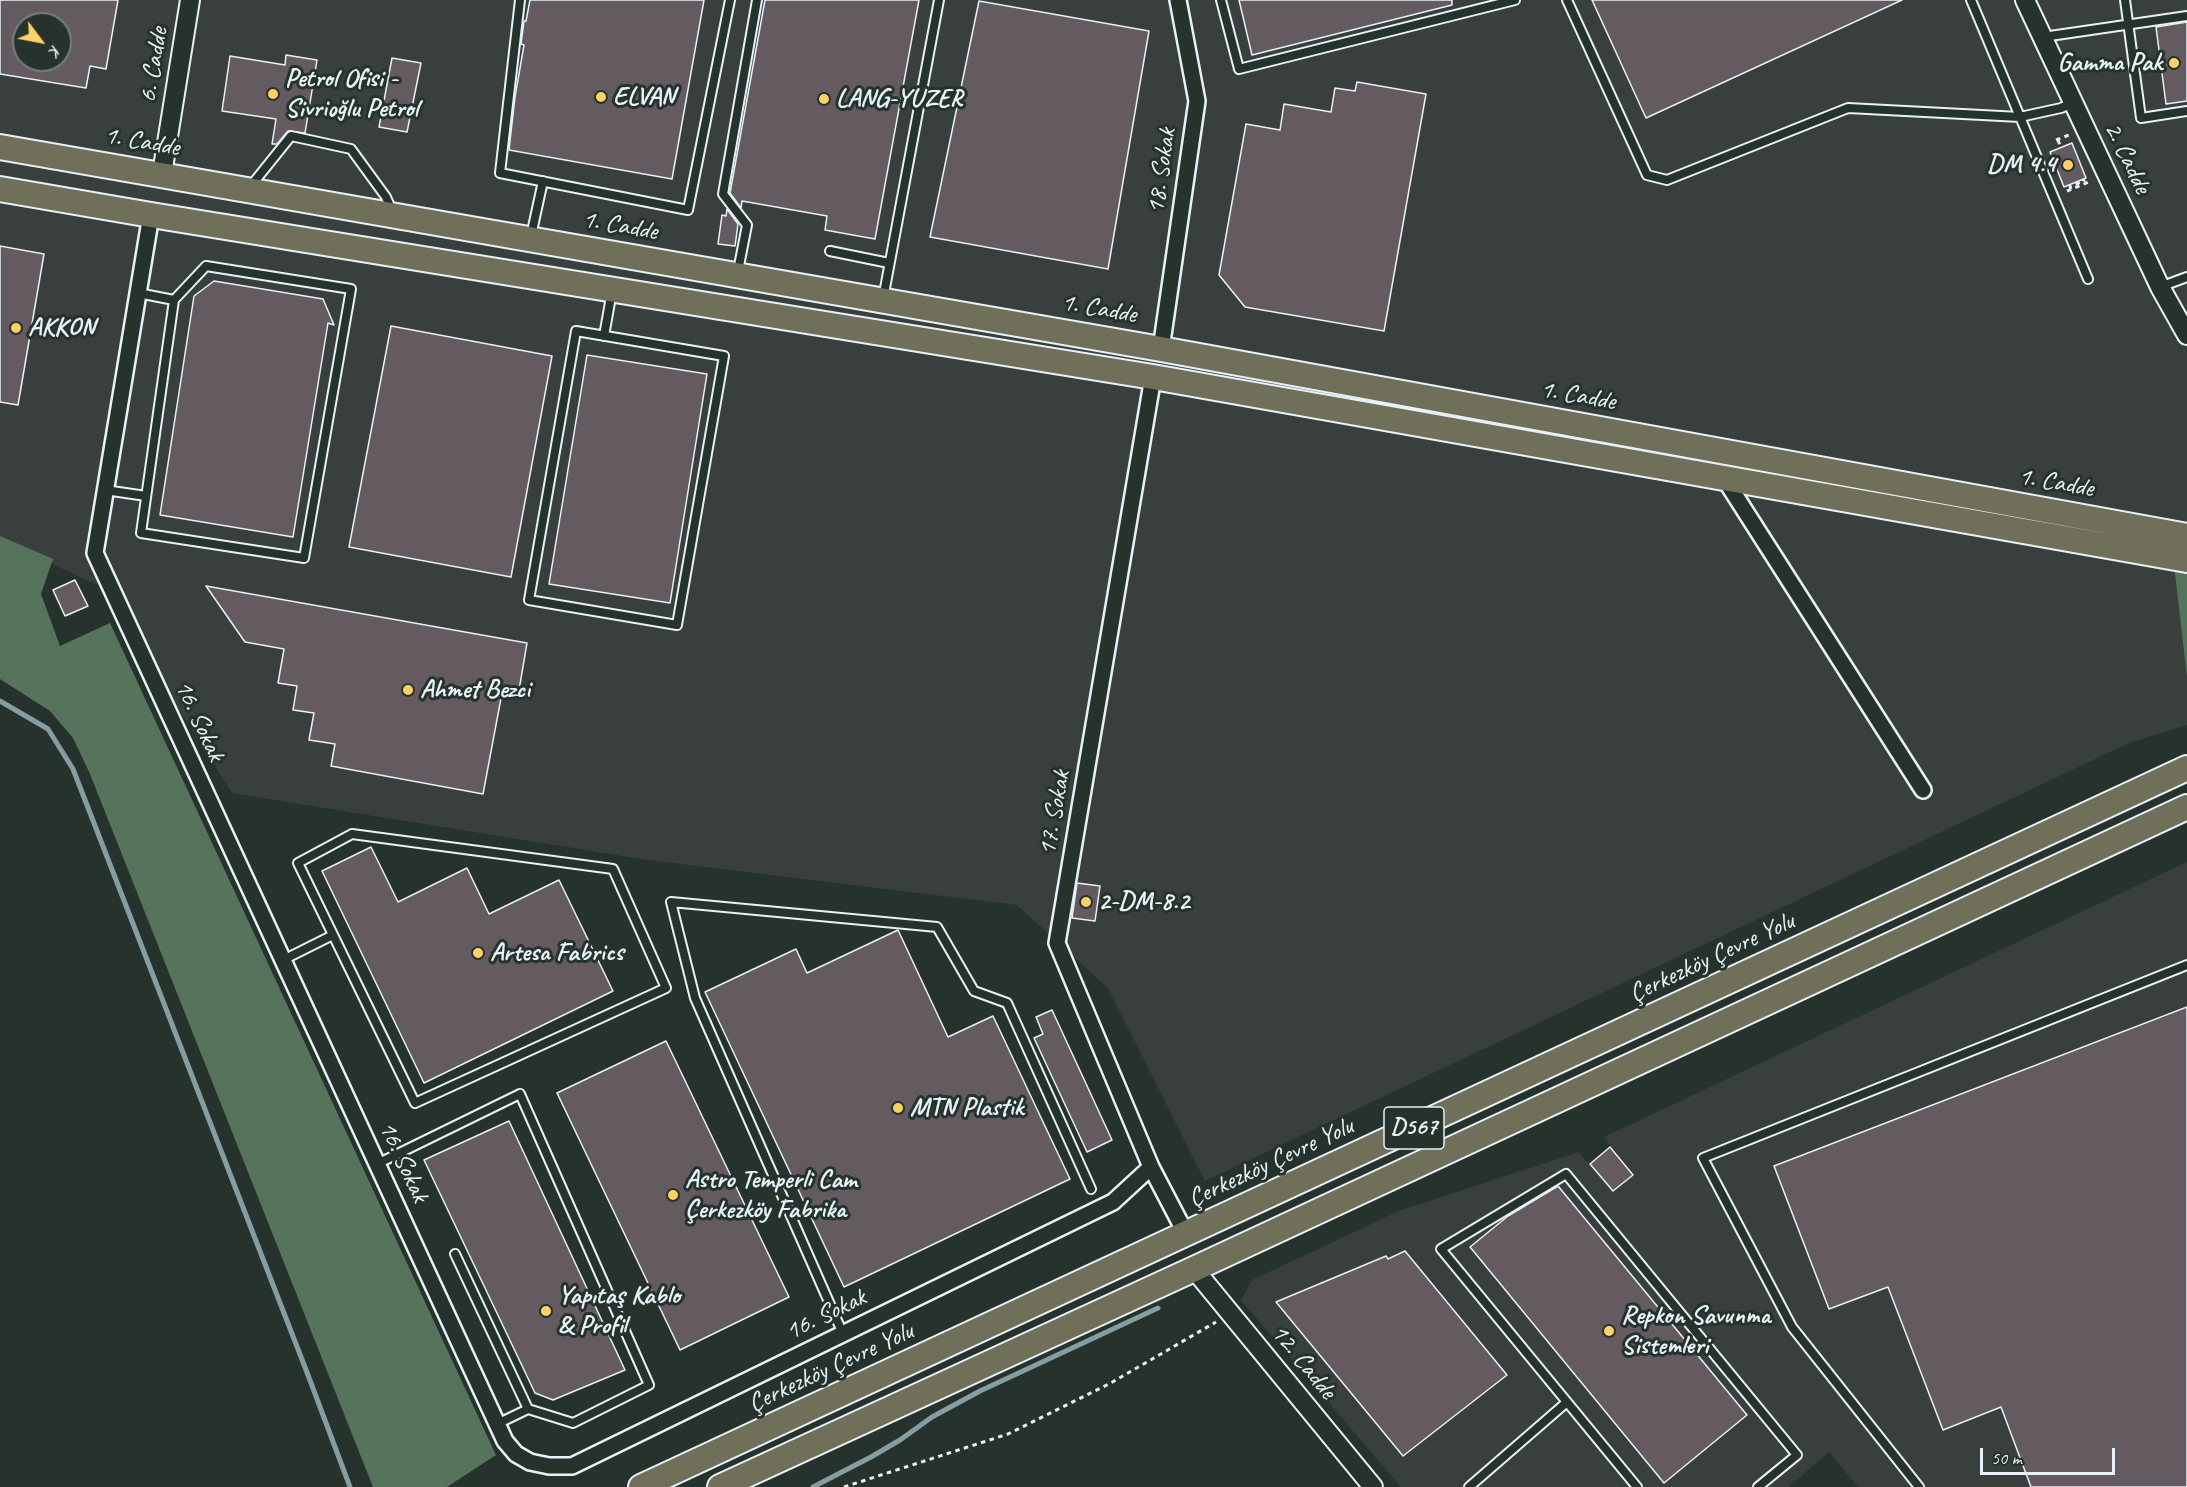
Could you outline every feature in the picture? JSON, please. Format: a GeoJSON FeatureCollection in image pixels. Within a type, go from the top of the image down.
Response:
{"type":"FeatureCollection","features":[{"type":"Feature","properties":{"kind":"main road","name":"1. Cadde"},"geometry":{"type":"LineString","coordinates":[[0,147],[1161,349],[2187,536]]}},
{"type":"Feature","properties":{"kind":"main road","name":"1. Cadde"},"geometry":{"type":"LineString","coordinates":[[0,189],[1153,377],[2187,560]]}},
{"type":"Feature","properties":{"kind":"main road","name":"Çerkezköy Çevre Yolu"},"geometry":{"type":"LineString","coordinates":[[640,1487],[2187,768]]}},
{"type":"Feature","properties":{"kind":"main road","name":"D567"},"geometry":{"type":"LineString","coordinates":[[720,1487],[2187,807]]}},
{"type":"Feature","properties":{"kind":"street","name":"6. Cadde"},"geometry":{"type":"LineString","coordinates":[[162,174],[190,0]]}},
{"type":"Feature","properties":{"kind":"street","name":"18. Sokak"},"geometry":{"type":"LineString","coordinates":[[1161,349],[1197,101],[1178,0]]}},
{"type":"Feature","properties":{"kind":"street","name":"2. Cadde"},"geometry":{"type":"LineString","coordinates":[[2025,0],[2160,286],[2187,335]]}},
{"type":"Feature","properties":{"kind":"street","name":"16. Sokak"},"geometry":{"type":"LineString","coordinates":[[151,215],[95,553],[497,1424],[505,1441],[516,1454],[530,1462],[549,1466],[572,1466],[1113,1202],[1151,1167]]}},
{"type":"Feature","properties":{"kind":"street","name":"17. Sokak"},"geometry":{"type":"LineString","coordinates":[[1153,377],[1057,943],[1151,1167],[1186,1234]]}},
{"type":"Feature","properties":{"kind":"street"},"geometry":{"type":"LineString","coordinates":[[1724,478],[1923,790]]}},
{"type":"Feature","properties":{"kind":"street","name":"12. Cadde"},"geometry":{"type":"LineString","coordinates":[[1194,1269],[1373,1487]]}},
{"type":"Feature","properties":{"kind":"lane"},"geometry":{"type":"LineString","coordinates":[[519,0],[500,173],[688,210],[730,0]]}},
{"type":"Feature","properties":{"kind":"lane"},"geometry":{"type":"LineString","coordinates":[[738,275],[747,225],[723,194],[757,0]]}},
{"type":"Feature","properties":{"kind":"lane"},"geometry":{"type":"LineString","coordinates":[[882,300],[939,0]]}},
{"type":"Feature","properties":{"kind":"lane"},"geometry":{"type":"LineString","coordinates":[[1221,0],[1239,69],[1515,0]]}},
{"type":"Feature","properties":{"kind":"lane"},"geometry":{"type":"LineString","coordinates":[[1567,0],[1647,175],[1657,178],[1667,180],[1848,108],[2020,117],[2061,108],[2072,103]]}},
{"type":"Feature","properties":{"kind":"lane"},"geometry":{"type":"LineString","coordinates":[[1971,0],[2088,279]]}},
{"type":"Feature","properties":{"kind":"lane"},"geometry":{"type":"LineString","coordinates":[[2125,0],[2141,118],[2187,111]]}},
{"type":"Feature","properties":{"kind":"lane"},"geometry":{"type":"LineString","coordinates":[[2041,37],[2187,15]]}},
{"type":"Feature","properties":{"kind":"lane"},"geometry":{"type":"LineString","coordinates":[[247,190],[291,136],[351,149],[386,197],[395,217]]}},
{"type":"Feature","properties":{"kind":"lane"},"geometry":{"type":"LineString","coordinates":[[530,240],[543,182]]}},
{"type":"Feature","properties":{"kind":"lane"},"geometry":{"type":"LineString","coordinates":[[830,251],[889,263]]}},
{"type":"Feature","properties":{"kind":"lane"},"geometry":{"type":"LineString","coordinates":[[206,266],[351,289],[304,558],[141,533],[146,496],[174,300],[206,266]]}},
{"type":"Feature","properties":{"kind":"lane"},"geometry":{"type":"LineString","coordinates":[[2160,286],[2187,277]]}},
{"type":"Feature","properties":{"kind":"lane"},"geometry":{"type":"LineString","coordinates":[[604,336],[612,290]]}},
{"type":"Feature","properties":{"kind":"lane"},"geometry":{"type":"LineString","coordinates":[[138,293],[174,300]]}},
{"type":"Feature","properties":{"kind":"lane"},"geometry":{"type":"LineString","coordinates":[[576,331],[604,336],[724,356],[677,625],[529,600],[576,331]]}},
{"type":"Feature","properties":{"kind":"lane"},"geometry":{"type":"LineString","coordinates":[[105,490],[146,496]]}},
{"type":"Feature","properties":{"kind":"lane"},"geometry":{"type":"LineString","coordinates":[[352,834],[613,869],[666,988],[415,1102],[333,935],[298,863],[352,834]]}},
{"type":"Feature","properties":{"kind":"lane"},"geometry":{"type":"LineString","coordinates":[[843,1334],[695,998],[671,902],[937,927],[974,991],[1006,1004],[1091,1189]]}},
{"type":"Feature","properties":{"kind":"lane"},"geometry":{"type":"LineString","coordinates":[[283,960],[333,935]]}},
{"type":"Feature","properties":{"kind":"lane"},"geometry":{"type":"LineString","coordinates":[[1919,1487],[1792,1328],[1703,1158],[2187,966]]}},
{"type":"Feature","properties":{"kind":"lane"},"geometry":{"type":"LineString","coordinates":[[377,1164],[520,1094],[649,1385],[573,1423],[528,1409],[497,1424]]}},
{"type":"Feature","properties":{"kind":"lane"},"geometry":{"type":"LineString","coordinates":[[1637,1487],[1441,1249],[1566,1174],[1797,1455],[1758,1487]]}},
{"type":"Feature","properties":{"kind":"lane"},"geometry":{"type":"LineString","coordinates":[[455,1254],[528,1409]]}},
{"type":"Feature","properties":{"kind":"lane"},"geometry":{"type":"LineString","coordinates":[[1469,1487],[1567,1402]]}},
{"type":"Feature","properties":{"kind":"path"},"geometry":{"type":"LineString","coordinates":[[2061,146],[2057,140],[2073,133]]}},
{"type":"Feature","properties":{"kind":"path"},"geometry":{"type":"LineString","coordinates":[[2083,179],[2084,181],[2069,189],[2095,179]]}},
{"type":"Feature","properties":{"kind":"path"},"geometry":{"type":"LineString","coordinates":[[844,1487],[1008,1434],[1109,1384],[1231,1314]]}},
{"type":"Feature","properties":{"kind":"shaded area"},"geometry":{"type":"Polygon","coordinates":[[[0,0],[2187,0],[2187,725],[2129,743],[1205,1181],[1108,988],[1017,905],[648,860],[232,793],[100,586],[0,540],[0,0]]]}},
{"type":"Feature","properties":{"kind":"shaded area"},"geometry":{"type":"Polygon","coordinates":[[[2187,862],[2187,1487],[1858,1487],[1829,1452],[1788,1487],[1401,1487],[1241,1300],[1252,1280],[1399,1211],[1578,1152],[1614,1191],[1633,1174],[1604,1137],[2187,862]]]}},
{"type":"Feature","properties":{"kind":"green space"},"geometry":{"type":"Polygon","coordinates":[[[0,536],[53,559],[41,594],[60,646],[110,623],[496,1455],[447,1487],[373,1487],[90,774],[73,738],[50,711],[0,679],[0,536]]]}},
{"type":"Feature","properties":{"kind":"green space"},"geometry":{"type":"Polygon","coordinates":[[[2174,565],[2187,568],[2187,677],[2174,565]]]}},
{"type":"Feature","properties":{"kind":"building"},"geometry":{"type":"Polygon","coordinates":[[[0,0],[118,0],[106,69],[90,66],[86,88],[0,74],[0,0]]]}},
{"type":"Feature","properties":{"kind":"building","name":"ELVAN"},"geometry":{"type":"Polygon","coordinates":[[[530,0],[704,0],[672,179],[509,150],[524,45],[521,44],[524,21],[526,21],[530,0]]]}},
{"type":"Feature","properties":{"kind":"building","name":"LANG-YUZER"},"geometry":{"type":"Polygon","coordinates":[[[765,0],[919,0],[875,239],[825,230],[827,216],[742,201],[741,208],[730,193],[765,0]]]}},
{"type":"Feature","properties":{"kind":"building"},"geometry":{"type":"Polygon","coordinates":[[[1239,0],[1452,0],[1452,5],[1252,55],[1239,0]]]}},
{"type":"Feature","properties":{"kind":"building"},"geometry":{"type":"Polygon","coordinates":[[[1592,0],[1902,0],[1646,118],[1592,0]]]}},
{"type":"Feature","properties":{"kind":"building"},"geometry":{"type":"Polygon","coordinates":[[[979,1],[1149,31],[1108,269],[930,237],[979,1]]]}},
{"type":"Feature","properties":{"kind":"building","name":"Gamma Pak"},"geometry":{"type":"Polygon","coordinates":[[[2187,22],[2187,101],[2166,104],[2156,27],[2187,22]]]}},
{"type":"Feature","properties":{"kind":"building"},"geometry":{"type":"Polygon","coordinates":[[[286,55],[317,60],[305,133],[288,131],[277,144],[272,144],[276,119],[222,111],[230,56],[285,65],[286,55]]]}},
{"type":"Feature","properties":{"kind":"building"},"geometry":{"type":"Polygon","coordinates":[[[392,58],[421,63],[407,132],[379,127],[392,58]]]}},
{"type":"Feature","properties":{"kind":"building"},"geometry":{"type":"Polygon","coordinates":[[[1357,82],[1426,94],[1384,331],[1245,307],[1219,275],[1246,124],[1280,130],[1284,104],[1331,112],[1335,88],[1355,91],[1357,82]]]}},
{"type":"Feature","properties":{"kind":"building","name":"DM 4.4"},"geometry":{"type":"Polygon","coordinates":[[[2072,143],[2086,178],[2064,187],[2050,152],[2072,143]]]}},
{"type":"Feature","properties":{"kind":"building"},"geometry":{"type":"Polygon","coordinates":[[[727,209],[738,224],[735,246],[718,244],[722,215],[726,216],[727,209]]]}},
{"type":"Feature","properties":{"kind":"building","name":"AKKON"},"geometry":{"type":"Polygon","coordinates":[[[0,246],[44,254],[18,405],[0,402],[0,246]]]}},
{"type":"Feature","properties":{"kind":"building"},"geometry":{"type":"Polygon","coordinates":[[[214,281],[323,299],[334,325],[328,323],[293,537],[160,515],[194,296],[214,281]]]}},
{"type":"Feature","properties":{"kind":"building"},"geometry":{"type":"Polygon","coordinates":[[[391,326],[552,356],[511,577],[349,547],[391,326]]]}},
{"type":"Feature","properties":{"kind":"building"},"geometry":{"type":"Polygon","coordinates":[[[587,355],[707,374],[670,603],[549,584],[587,355]]]}},
{"type":"Feature","properties":{"kind":"building"},"geometry":{"type":"Polygon","coordinates":[[[75,580],[88,606],[65,616],[53,590],[75,580]]]}},
{"type":"Feature","properties":{"kind":"building","name":"Ahmet Bezci"},"geometry":{"type":"Polygon","coordinates":[[[206,586],[527,643],[518,696],[502,693],[483,794],[331,766],[335,744],[309,740],[314,713],[293,710],[297,686],[278,683],[284,649],[245,642],[206,586]]]}},
{"type":"Feature","properties":{"kind":"building","name":"Artesa Fabrics"},"geometry":{"type":"Polygon","coordinates":[[[371,847],[398,902],[467,868],[489,914],[559,880],[613,991],[424,1083],[322,871],[371,847]]]}},
{"type":"Feature","properties":{"kind":"building","name":"2-DM-8.2"},"geometry":{"type":"Polygon","coordinates":[[[1077,883],[1100,886],[1095,921],[1072,918],[1077,883]]]}},
{"type":"Feature","properties":{"kind":"building","name":"MTN Plastik"},"geometry":{"type":"Polygon","coordinates":[[[898,930],[948,1037],[993,1016],[1070,1179],[844,1287],[705,992],[796,949],[807,973],[898,930]]]}},
{"type":"Feature","properties":{"kind":"building"},"geometry":{"type":"Polygon","coordinates":[[[2187,1007],[2187,1487],[2031,1487],[2001,1407],[1943,1430],[1888,1287],[1829,1309],[1774,1166],[2187,1007]]]}},
{"type":"Feature","properties":{"kind":"building"},"geometry":{"type":"Polygon","coordinates":[[[1052,1010],[1112,1140],[1087,1152],[1034,1038],[1043,1034],[1036,1017],[1052,1010]]]}},
{"type":"Feature","properties":{"kind":"building","name":"Astro Temperli Cam Çerkezköy Fabrika"},"geometry":{"type":"Polygon","coordinates":[[[666,1041],[789,1297],[680,1350],[557,1093],[666,1041]]]}},
{"type":"Feature","properties":{"kind":"building","name":"Yapıtaş Kablo & Profil"},"geometry":{"type":"Polygon","coordinates":[[[509,1121],[625,1370],[553,1400],[535,1393],[424,1160],[509,1121]]]}},
{"type":"Feature","properties":{"kind":"building"},"geometry":{"type":"Polygon","coordinates":[[[1610,1147],[1633,1175],[1613,1191],[1590,1164],[1610,1147]]]}},
{"type":"Feature","properties":{"kind":"building","name":"Repkon Savunma Sistemleri"},"geometry":{"type":"Polygon","coordinates":[[[1558,1186],[1747,1415],[1664,1483],[1470,1247],[1508,1216],[1558,1186]]]}},
{"type":"Feature","properties":{"kind":"building"},"geometry":{"type":"Polygon","coordinates":[[[1405,1251],[1507,1375],[1403,1456],[1276,1302],[1386,1256],[1388,1259],[1405,1251]]]}},
{"type":"Feature","properties":{"kind":"waterway"},"geometry":{"type":"LineString","coordinates":[[0,701],[48,729],[73,769],[350,1487]]}},
{"type":"Feature","properties":{"kind":"waterway"},"geometry":{"type":"LineString","coordinates":[[813,1487],[871,1457],[932,1417],[980,1391],[1158,1308]]}},
{"type":"Feature","properties":{"kind":"place","name":"Gamma Pak"},"geometry":{"type":"Point","coordinates":[2174,63]}},
{"type":"Feature","properties":{"kind":"place","name":"Petrol Ofisi - Sivrioğlu Petrol"},"geometry":{"type":"Point","coordinates":[273,94]}},
{"type":"Feature","properties":{"kind":"place","name":"ELVAN"},"geometry":{"type":"Point","coordinates":[601,97]}},
{"type":"Feature","properties":{"kind":"place","name":"LANG-YUZER"},"geometry":{"type":"Point","coordinates":[824,99]}},
{"type":"Feature","properties":{"kind":"place","name":"DM 4.4"},"geometry":{"type":"Point","coordinates":[2068,165]}},
{"type":"Feature","properties":{"kind":"place","name":"AKKON"},"geometry":{"type":"Point","coordinates":[16,328]}},
{"type":"Feature","properties":{"kind":"place","name":"Ahmet Bezci"},"geometry":{"type":"Point","coordinates":[408,690]}},
{"type":"Feature","properties":{"kind":"place","name":"2-DM-8.2"},"geometry":{"type":"Point","coordinates":[1086,902]}},
{"type":"Feature","properties":{"kind":"place","name":"Artesa Fabrics"},"geometry":{"type":"Point","coordinates":[478,953]}},
{"type":"Feature","properties":{"kind":"place","name":"MTN Plastik"},"geometry":{"type":"Point","coordinates":[898,1108]}},
{"type":"Feature","properties":{"kind":"place","name":"Astro Temperli Cam Çerkezköy Fabrika"},"geometry":{"type":"Point","coordinates":[673,1195]}},
{"type":"Feature","properties":{"kind":"place","name":"Yapıtaş Kablo & Profil"},"geometry":{"type":"Point","coordinates":[546,1311]}},
{"type":"Feature","properties":{"kind":"place","name":"Repkon Savunma Sistemleri"},"geometry":{"type":"Point","coordinates":[1609,1331]}}]}
